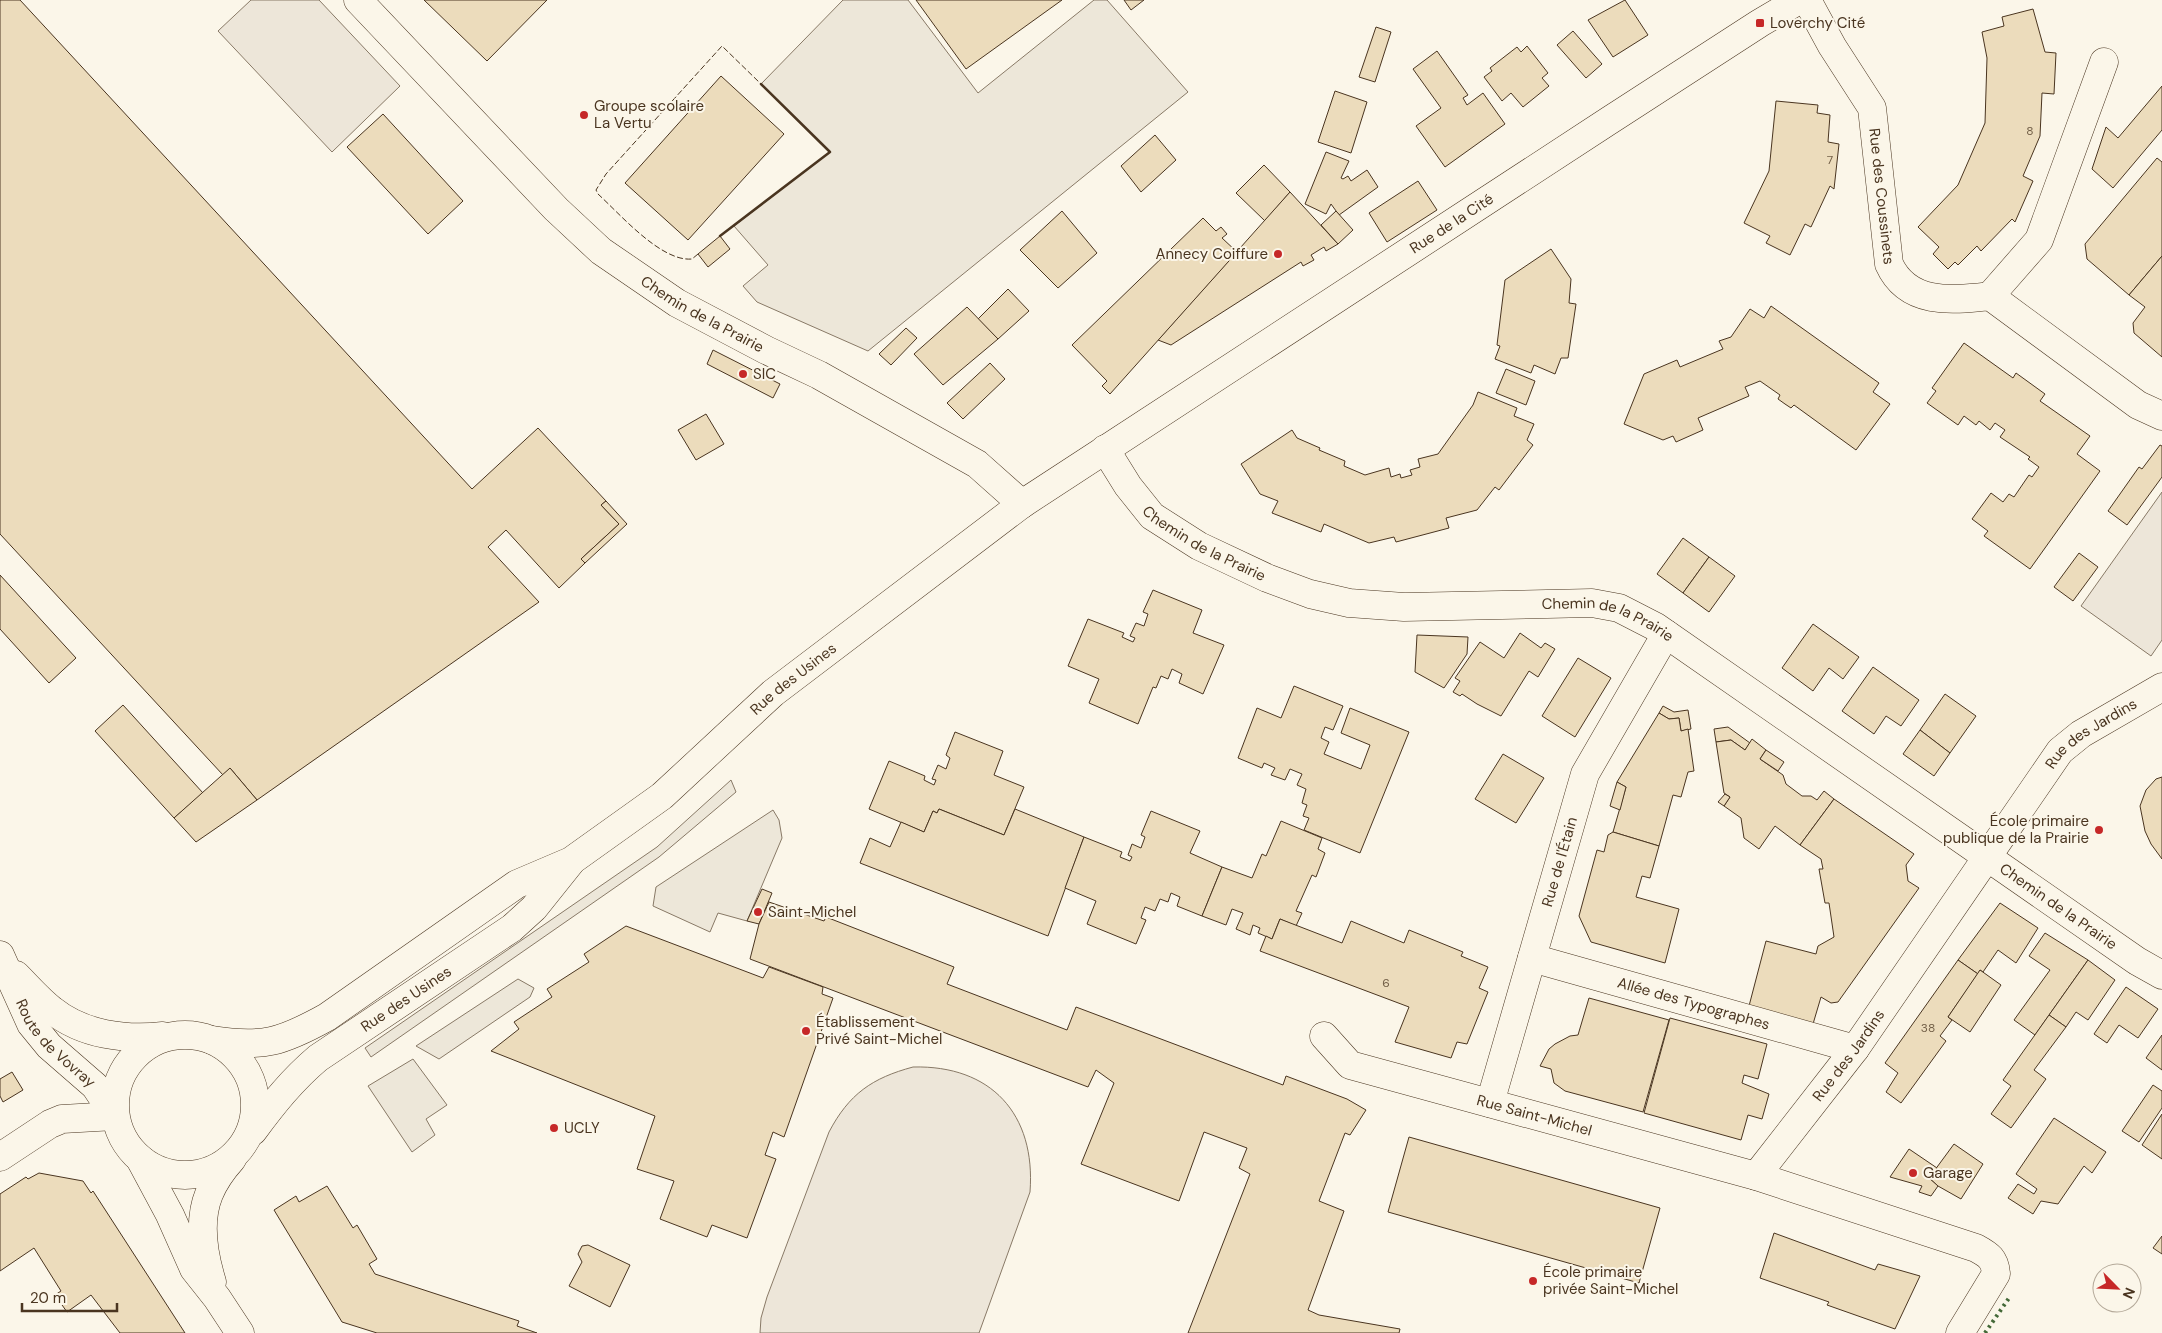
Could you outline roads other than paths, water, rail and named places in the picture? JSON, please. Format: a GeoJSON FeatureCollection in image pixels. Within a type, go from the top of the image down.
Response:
{"type":"FeatureCollection","features":[{"type":"Feature","properties":{"kind":"street","name":"Chemin de la Prairie"},"geometry":{"type":"LineString","coordinates":[[358,0],[556,210],[600,251],[677,303],[766,350],[827,379],[977,464],[1022,504]]}},
{"type":"Feature","properties":{"kind":"street","name":"Rue de la Cité"},"geometry":{"type":"LineString","coordinates":[[1105,449],[1752,28],[1799,0]]}},
{"type":"Feature","properties":{"kind":"street","name":"Rue des Coussinets"},"geometry":{"type":"LineString","coordinates":[[1807,0],[1832,46],[1872,108],[1889,264],[1894,274],[1921,295],[1938,299],[1990,296]]}},
{"type":"Feature","properties":{"kind":"street"},"geometry":{"type":"LineString","coordinates":[[2104,62],[2039,240],[1990,296],[2138,405],[2162,416]]}},
{"type":"Feature","properties":{"kind":"street","name":"Chemin de la Prairie"},"geometry":{"type":"LineString","coordinates":[[1105,449],[1128,486],[1152,516],[1215,554],[1267,578],[1310,594],[1349,603],[1404,607],[1592,603],[1619,608],[1656,627],[1987,858],[2137,961],[2162,975]]}},
{"type":"Feature","properties":{"kind":"street"},"geometry":{"type":"LineString","coordinates":[[1022,504],[1105,449]]}},
{"type":"Feature","properties":{"kind":"street","name":"Rue des Usines"},"geometry":{"type":"LineString","coordinates":[[212,1040],[256,1044],[276,1040],[302,1031],[327,1017],[517,884],[571,861],[662,796],[773,693],[1022,504]]}},
{"type":"Feature","properties":{"kind":"street","name":"Rue de l'Étain"},"geometry":{"type":"LineString","coordinates":[[1490,1103],[1585,774],[1666,634]]}},
{"type":"Feature","properties":{"kind":"street","name":"Rue des Jardins"},"geometry":{"type":"LineString","coordinates":[[1756,1176],[1855,1048],[2060,751],[2081,734],[2162,687]]}},
{"type":"Feature","properties":{"kind":"street","name":"Rue des Usines"},"geometry":{"type":"LineString","coordinates":[[217,1298],[206,1263],[204,1216],[209,1194],[222,1171],[280,1094],[318,1058],[512,928],[534,908],[571,861]]}},
{"type":"Feature","properties":{"kind":"street","name":"Allée des Typographes"},"geometry":{"type":"LineString","coordinates":[[1532,958],[1855,1048]]}},
{"type":"Feature","properties":{"kind":"street","name":"Route de Vovray"},"geometry":{"type":"LineString","coordinates":[[3,960],[52,1010],[76,1025],[90,1031],[121,1036],[141,1038],[171,1036]]}},
{"type":"Feature","properties":{"kind":"street","name":"Route de Vovray"},"geometry":{"type":"LineString","coordinates":[[3,960],[31,1024],[49,1046],[95,1086],[115,1116]]}},
{"type":"Feature","properties":{"kind":"street"},"geometry":{"type":"LineString","coordinates":[[140,1159],[158,1170],[178,1175],[199,1174],[218,1166],[240,1148],[253,1124],[255,1105],[253,1086],[244,1067],[230,1050],[212,1040],[191,1034],[171,1036],[154,1041],[139,1051],[127,1065],[118,1080],[115,1116],[124,1140],[140,1159],[170,1215],[194,1269],[217,1298],[240,1333]]}},
{"type":"Feature","properties":{"kind":"street","name":"Rue Saint-Michel"},"geometry":{"type":"LineString","coordinates":[[1324,1036],[1350,1065],[1756,1176]]}},
{"type":"Feature","properties":{"kind":"street"},"geometry":{"type":"LineString","coordinates":[[0,1157],[62,1118],[115,1116]]}},
{"type":"Feature","properties":{"kind":"street"},"geometry":{"type":"LineString","coordinates":[[1756,1176],[1976,1248],[1990,1255],[1995,1264],[1996,1274],[1960,1333]]}},
{"type":"Feature","properties":{"kind":"place","name":"Loverchy Cité"},"geometry":{"type":"Point","coordinates":[1760,23]}},
{"type":"Feature","properties":{"kind":"place","name":"Groupe scolaire La Vertu"},"geometry":{"type":"Point","coordinates":[584,115]}},
{"type":"Feature","properties":{"kind":"place","name":"Annecy Coiffure"},"geometry":{"type":"Point","coordinates":[1278,254]}},
{"type":"Feature","properties":{"kind":"place","name":"SIC"},"geometry":{"type":"Point","coordinates":[743,374]}},
{"type":"Feature","properties":{"kind":"place","name":"École primaire publique de la Prairie"},"geometry":{"type":"Point","coordinates":[2099,830]}},
{"type":"Feature","properties":{"kind":"place","name":"Saint-Michel"},"geometry":{"type":"Point","coordinates":[758,912]}},
{"type":"Feature","properties":{"kind":"place","name":"Établissement Privé Saint-Michel"},"geometry":{"type":"Point","coordinates":[806,1031]}},
{"type":"Feature","properties":{"kind":"place","name":"UCLY"},"geometry":{"type":"Point","coordinates":[554,1128]}},
{"type":"Feature","properties":{"kind":"place","name":"Garage"},"geometry":{"type":"Point","coordinates":[1913,1173]}},
{"type":"Feature","properties":{"kind":"place","name":"École primaire privée Saint-Michel"},"geometry":{"type":"Point","coordinates":[1533,1281]}}]}
